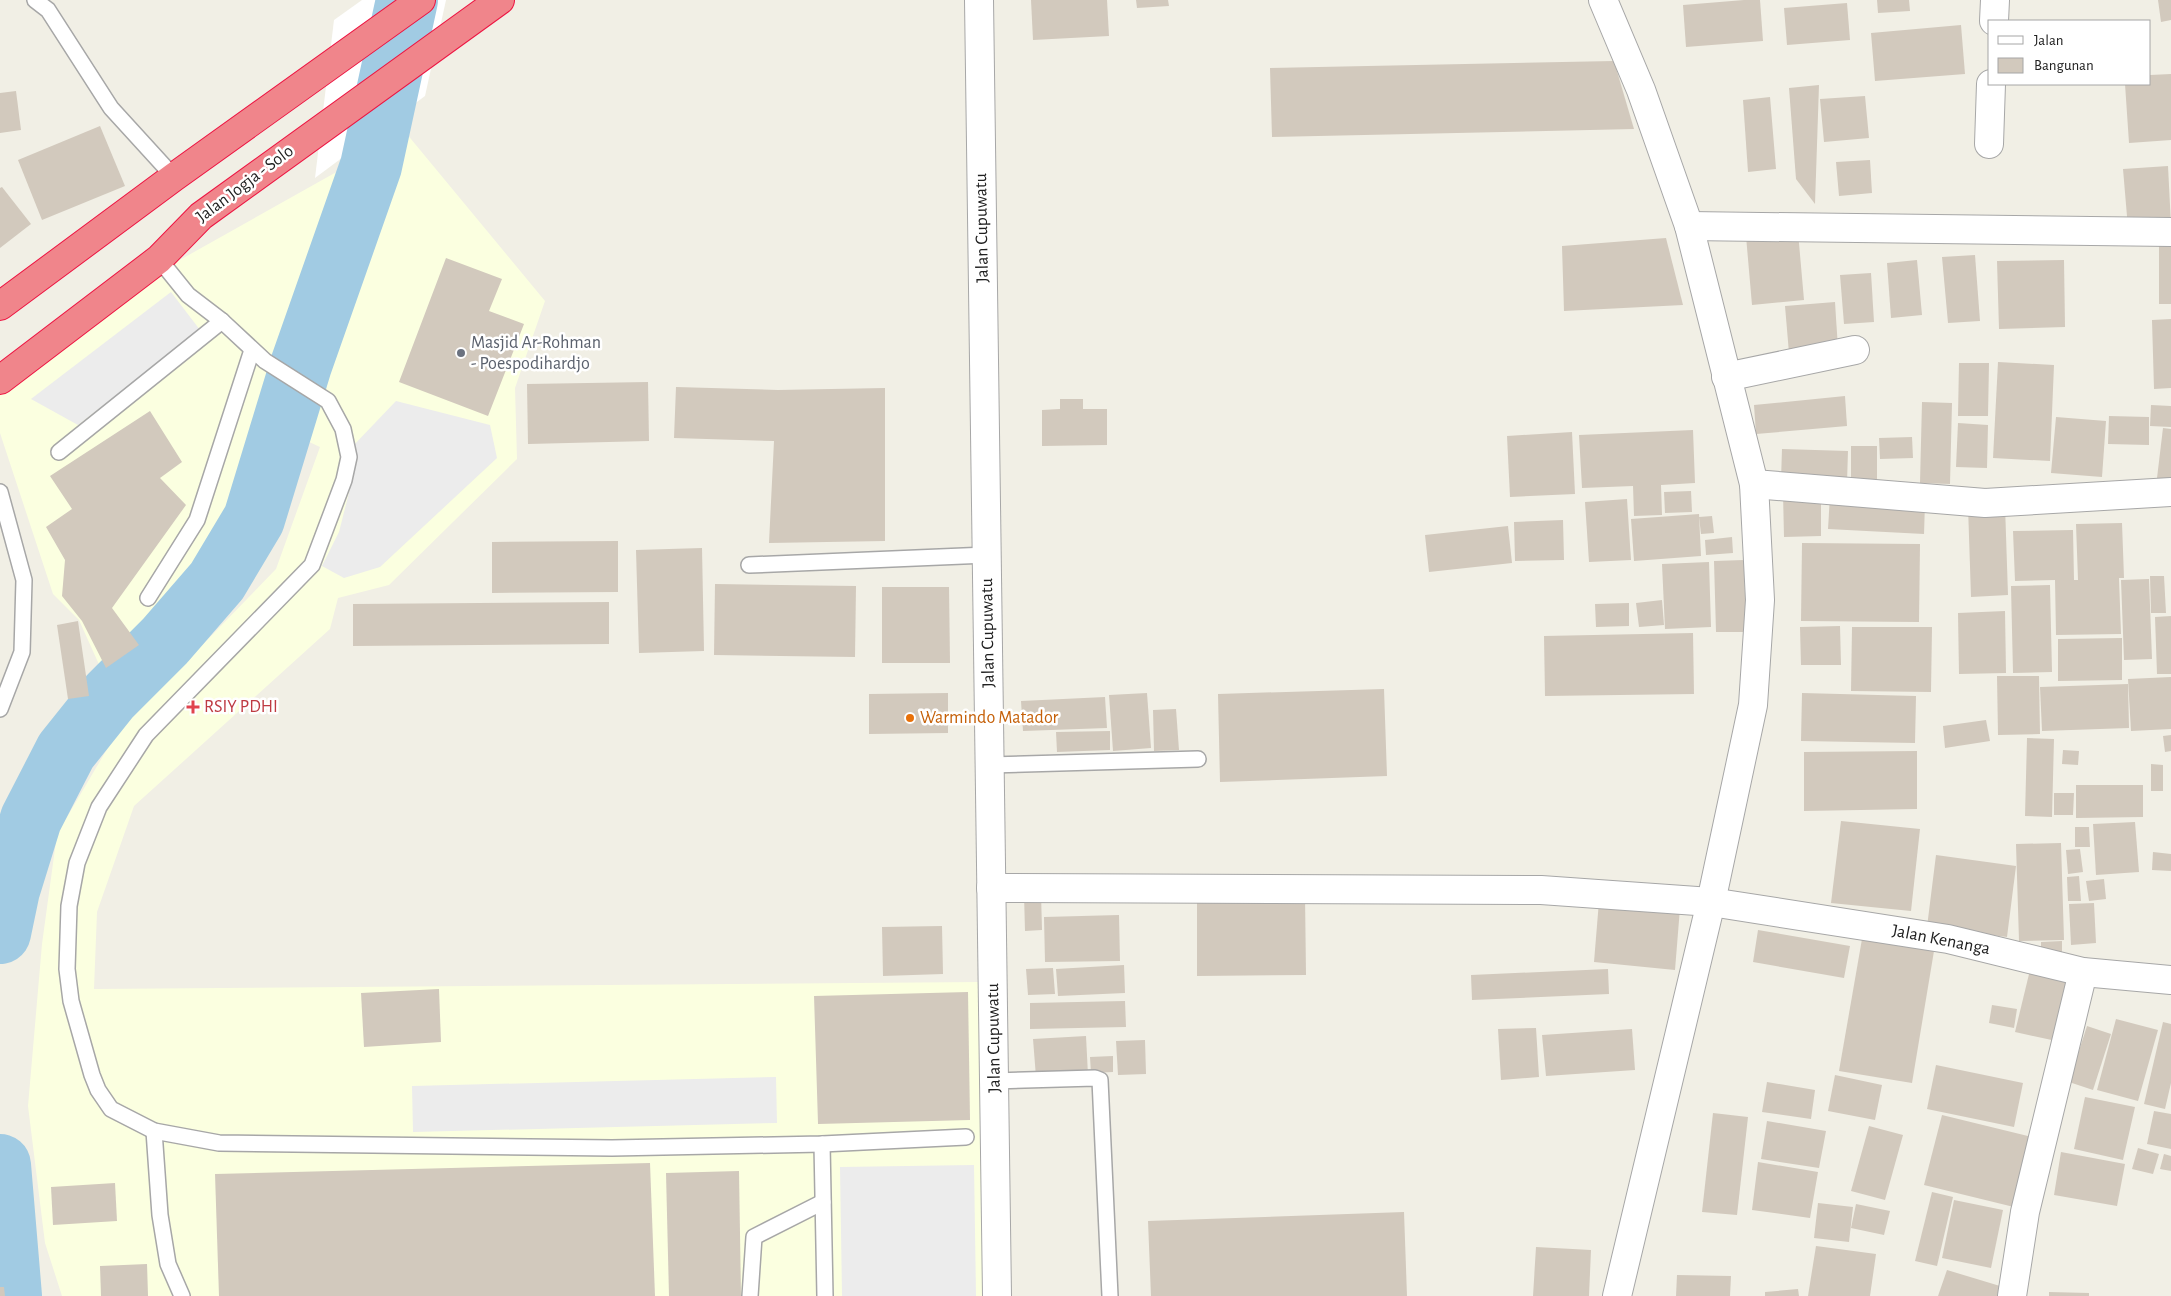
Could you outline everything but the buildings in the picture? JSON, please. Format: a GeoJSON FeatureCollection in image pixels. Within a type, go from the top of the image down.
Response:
{"type":"FeatureCollection","features":[{"type":"Feature","properties":{"kind":"highway"},"geometry":{"type":"LineString","coordinates":[[0,306],[174,177],[421,0]]}},
{"type":"Feature","properties":{"kind":"highway","name":"Jalan Jogja - Solo"},"geometry":{"type":"LineString","coordinates":[[0,380],[159,259],[201,216],[314,132],[500,0]]}},
{"type":"Feature","properties":{"kind":"street","name":"Jalan Cupuwatu"},"geometry":{"type":"LineString","coordinates":[[979,0],[997,1296]]}},
{"type":"Feature","properties":{"kind":"street"},"geometry":{"type":"LineString","coordinates":[[1603,0],[1641,90],[1689,226],[1754,484],[1760,600],[1753,705],[1711,902],[1617,1296]]}},
{"type":"Feature","properties":{"kind":"street"},"geometry":{"type":"LineString","coordinates":[[1994,20],[1995,0]]}},
{"type":"Feature","properties":{"kind":"street"},"geometry":{"type":"LineString","coordinates":[[1989,144],[1992,85]]}},
{"type":"Feature","properties":{"kind":"street"},"geometry":{"type":"LineString","coordinates":[[1689,226],[2171,232]]}},
{"type":"Feature","properties":{"kind":"street"},"geometry":{"type":"LineString","coordinates":[[1726,377],[1855,350]]}},
{"type":"Feature","properties":{"kind":"street"},"geometry":{"type":"LineString","coordinates":[[1754,484],[1985,503],[2171,492]]}},
{"type":"Feature","properties":{"kind":"street","name":"Jalan Kenanga"},"geometry":{"type":"LineString","coordinates":[[992,888],[1541,890],[1711,902],[1948,939],[2083,972],[2171,980]]}},
{"type":"Feature","properties":{"kind":"street"},"geometry":{"type":"LineString","coordinates":[[2012,1296],[2025,1212],[2083,972]]}},
{"type":"Feature","properties":{"kind":"lane"},"geometry":{"type":"LineString","coordinates":[[35,0],[48,10],[111,108],[174,177]]}},
{"type":"Feature","properties":{"kind":"lane"},"geometry":{"type":"LineString","coordinates":[[159,259],[188,295],[222,321],[265,361],[328,401],[343,429],[348,458],[344,480],[312,565],[146,735],[99,806],[77,863],[69,906],[66,969],[71,1001],[92,1075],[98,1090],[112,1109],[154,1131],[219,1143],[612,1148],[822,1144],[966,1137]]}},
{"type":"Feature","properties":{"kind":"lane"},"geometry":{"type":"LineString","coordinates":[[59,452],[222,321]]}},
{"type":"Feature","properties":{"kind":"lane"},"geometry":{"type":"LineString","coordinates":[[148,598],[197,520],[252,350]]}},
{"type":"Feature","properties":{"kind":"lane"},"geometry":{"type":"LineString","coordinates":[[0,492],[24,580],[22,652],[0,709]]}},
{"type":"Feature","properties":{"kind":"lane"},"geometry":{"type":"LineString","coordinates":[[749,565],[987,555]]}},
{"type":"Feature","properties":{"kind":"lane"},"geometry":{"type":"LineString","coordinates":[[990,765],[1198,759]]}},
{"type":"Feature","properties":{"kind":"lane"},"geometry":{"type":"LineString","coordinates":[[994,1081],[1095,1078],[1100,1080],[1110,1296]]}},
{"type":"Feature","properties":{"kind":"lane"},"geometry":{"type":"LineString","coordinates":[[154,1131],[162,1225],[168,1264],[182,1296]]}},
{"type":"Feature","properties":{"kind":"lane"},"geometry":{"type":"LineString","coordinates":[[822,1144],[825,1296]]}},
{"type":"Feature","properties":{"kind":"lane"},"geometry":{"type":"LineString","coordinates":[[750,1296],[754,1237],[823,1202]]}},
{"type":"Feature","properties":{"kind":"shaded area","name":"RSIY PDHI"},"geometry":{"type":"Polygon","coordinates":[[[406,133],[545,301],[515,388],[517,459],[389,585],[338,598],[330,629],[134,806],[97,912],[94,989],[981,982],[991,1296],[62,1296],[45,1243],[28,1106],[42,944],[57,834],[116,734],[276,569],[320,447],[277,427],[237,533],[146,650],[106,680],[79,620],[53,594],[0,433],[0,394],[162,270],[406,133]]]}},
{"type":"Feature","properties":{"kind":"shaded area"},"geometry":{"type":"Polygon","coordinates":[[[171,292],[200,330],[78,425],[31,399],[171,292]]]}},
{"type":"Feature","properties":{"kind":"shaded area"},"geometry":{"type":"Polygon","coordinates":[[[396,401],[490,425],[497,458],[380,567],[344,578],[322,566],[339,532],[354,473],[353,446],[396,401]]]}},
{"type":"Feature","properties":{"kind":"shaded area"},"geometry":{"type":"Polygon","coordinates":[[[776,1077],[777,1123],[413,1132],[412,1086],[776,1077]]]}},
{"type":"Feature","properties":{"kind":"shaded area"},"geometry":{"type":"Polygon","coordinates":[[[974,1165],[976,1296],[842,1296],[840,1167],[974,1165]]]}},
{"type":"Feature","properties":{"kind":"pier"},"geometry":{"type":"Polygon","coordinates":[[[362,0],[446,0],[425,96],[315,178],[334,20],[362,0]]]}},
{"type":"Feature","properties":{"kind":"waterway"},"geometry":{"type":"LineString","coordinates":[[0,933],[9,890],[31,819],[66,751],[110,696],[165,641],[217,581],[254,519],[301,365],[371,166],[407,0]]}},
{"type":"Feature","properties":{"kind":"waterway"},"geometry":{"type":"LineString","coordinates":[[0,1165],[11,1296]]}},
{"type":"Feature","properties":{"kind":"place","name":"Masjid Ar-Rohman - Poespodihardjo"},"geometry":{"type":"Point","coordinates":[461,353]}},
{"type":"Feature","properties":{"kind":"place","name":"RSIY PDHI"},"geometry":{"type":"Point","coordinates":[193,707]}},
{"type":"Feature","properties":{"kind":"place","name":"Warmindo Matador"},"geometry":{"type":"Point","coordinates":[910,718]}}]}
